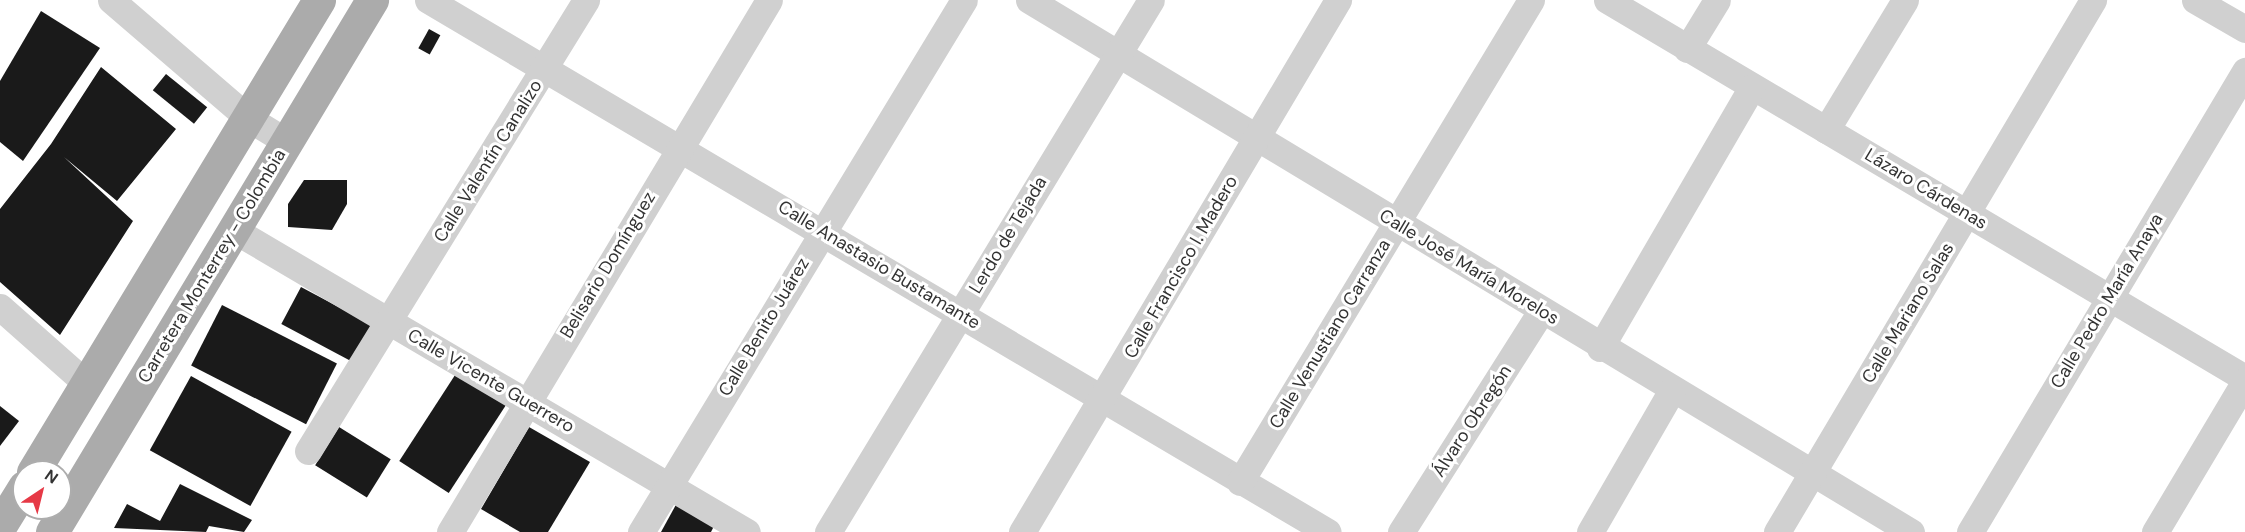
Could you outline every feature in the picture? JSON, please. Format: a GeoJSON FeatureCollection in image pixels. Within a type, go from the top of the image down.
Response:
{"type":"FeatureCollection","features":[{"type":"Feature","properties":{"kind":"main road"},"geometry":{"type":"LineString","coordinates":[[40,460],[319,0]]}},
{"type":"Feature","properties":{"kind":"main road","name":"Carretera Monterrey - Colombia"},"geometry":{"type":"LineString","coordinates":[[52,532],[372,0]]}},
{"type":"Feature","properties":{"kind":"main road"},"geometry":{"type":"LineString","coordinates":[[0,526],[12,506]]}},
{"type":"Feature","properties":{"kind":"street"},"geometry":{"type":"LineString","coordinates":[[111,0],[248,118],[287,142]]}},
{"type":"Feature","properties":{"kind":"street","name":"Calle Anastasio Bustamante"},"geometry":{"type":"LineString","coordinates":[[428,0],[823,230],[1103,402],[1328,532]]}},
{"type":"Feature","properties":{"kind":"street","name":"Calle Valentín Canalizo"},"geometry":{"type":"LineString","coordinates":[[308,451],[586,0]]}},
{"type":"Feature","properties":{"kind":"street","name":"Belisario Domínguez"},"geometry":{"type":"LineString","coordinates":[[450,532],[768,0]]}},
{"type":"Feature","properties":{"kind":"street","name":"Calle Benito Juárez"},"geometry":{"type":"LineString","coordinates":[[641,532],[964,0]]}},
{"type":"Feature","properties":{"kind":"street","name":"Calle José María Morelos"},"geometry":{"type":"LineString","coordinates":[[1029,0],[1119,52],[1542,310],[1600,348],[1911,532]]}},
{"type":"Feature","properties":{"kind":"street","name":"Lerdo de Tejada"},"geometry":{"type":"LineString","coordinates":[[828,532],[1151,0]]}},
{"type":"Feature","properties":{"kind":"street","name":"Calle Francisco I. Madero"},"geometry":{"type":"LineString","coordinates":[[1022,532],[1103,402],[1338,0]]}},
{"type":"Feature","properties":{"kind":"street","name":"Calle Venustiano Carranza"},"geometry":{"type":"LineString","coordinates":[[1240,482],[1531,0]]}},
{"type":"Feature","properties":{"kind":"street","name":"Lázaro Cárdenas"},"geometry":{"type":"LineString","coordinates":[[1607,0],[2245,379]]}},
{"type":"Feature","properties":{"kind":"street"},"geometry":{"type":"LineString","coordinates":[[1687,49],[1717,0]]}},
{"type":"Feature","properties":{"kind":"street"},"geometry":{"type":"LineString","coordinates":[[1826,130],[1905,0]]}},
{"type":"Feature","properties":{"kind":"street","name":"Calle Mariano Salas"},"geometry":{"type":"LineString","coordinates":[[1777,532],[2093,0]]}},
{"type":"Feature","properties":{"kind":"street"},"geometry":{"type":"LineString","coordinates":[[2195,0],[2245,29]]}},
{"type":"Feature","properties":{"kind":"street","name":"Calle Pedro María Anaya"},"geometry":{"type":"LineString","coordinates":[[1970,532],[2245,71]]}},
{"type":"Feature","properties":{"kind":"street"},"geometry":{"type":"LineString","coordinates":[[1600,348],[1752,87]]}},
{"type":"Feature","properties":{"kind":"street","name":"Calle Vicente Guerrero"},"geometry":{"type":"LineString","coordinates":[[234,230],[747,532]]}},
{"type":"Feature","properties":{"kind":"street"},"geometry":{"type":"LineString","coordinates":[[0,307],[87,384]]}},
{"type":"Feature","properties":{"kind":"street","name":"Álvaro Obregón"},"geometry":{"type":"LineString","coordinates":[[1401,532],[1542,310]]}},
{"type":"Feature","properties":{"kind":"street"},"geometry":{"type":"LineString","coordinates":[[2155,532],[2245,379]]}},
{"type":"Feature","properties":{"kind":"street"},"geometry":{"type":"LineString","coordinates":[[1590,532],[1672,390]]}},
{"type":"Feature","properties":{"kind":"building"},"geometry":{"type":"Polygon","coordinates":[[[41,11],[100,48],[23,161],[0,142],[0,81],[41,11]]]}},
{"type":"Feature","properties":{"kind":"building"},"geometry":{"type":"Polygon","coordinates":[[[429,29],[440,35],[430,55],[418,48],[429,29]]]}},
{"type":"Feature","properties":{"kind":"building"},"geometry":{"type":"Polygon","coordinates":[[[101,67],[176,129],[117,201],[64,157],[133,221],[60,335],[0,282],[0,209],[51,144],[101,67]]]}},
{"type":"Feature","properties":{"kind":"building"},"geometry":{"type":"Polygon","coordinates":[[[166,74],[207,107],[194,124],[153,90],[166,74]]]}},
{"type":"Feature","properties":{"kind":"building"},"geometry":{"type":"Polygon","coordinates":[[[304,180],[347,180],[347,204],[332,230],[288,227],[288,204],[304,180]]]}},
{"type":"Feature","properties":{"kind":"building"},"geometry":{"type":"Polygon","coordinates":[[[301,287],[374,326],[355,363],[281,324],[301,287]]]}},
{"type":"Feature","properties":{"kind":"building"},"geometry":{"type":"Polygon","coordinates":[[[222,305],[337,364],[306,424],[191,366],[222,305]]]}},
{"type":"Feature","properties":{"kind":"building"},"geometry":{"type":"Polygon","coordinates":[[[457,372],[506,404],[449,493],[399,461],[457,372]]]}},
{"type":"Feature","properties":{"kind":"building"},"geometry":{"type":"Polygon","coordinates":[[[191,376],[292,432],[250,506],[150,450],[191,376]]]}},
{"type":"Feature","properties":{"kind":"building"},"geometry":{"type":"Polygon","coordinates":[[[0,406],[19,421],[0,446],[0,406]]]}},
{"type":"Feature","properties":{"kind":"building"},"geometry":{"type":"Polygon","coordinates":[[[339,427],[391,459],[367,497],[315,465],[339,427]]]}},
{"type":"Feature","properties":{"kind":"building"},"geometry":{"type":"Polygon","coordinates":[[[529,427],[590,462],[548,532],[520,532],[481,509],[529,427]]]}},
{"type":"Feature","properties":{"kind":"building"},"geometry":{"type":"Polygon","coordinates":[[[180,484],[252,520],[244,532],[209,526],[206,532],[114,528],[127,504],[160,521],[180,484]]]}},
{"type":"Feature","properties":{"kind":"building"},"geometry":{"type":"Polygon","coordinates":[[[678,501],[715,524],[711,532],[661,532],[678,501]]]}}]}
